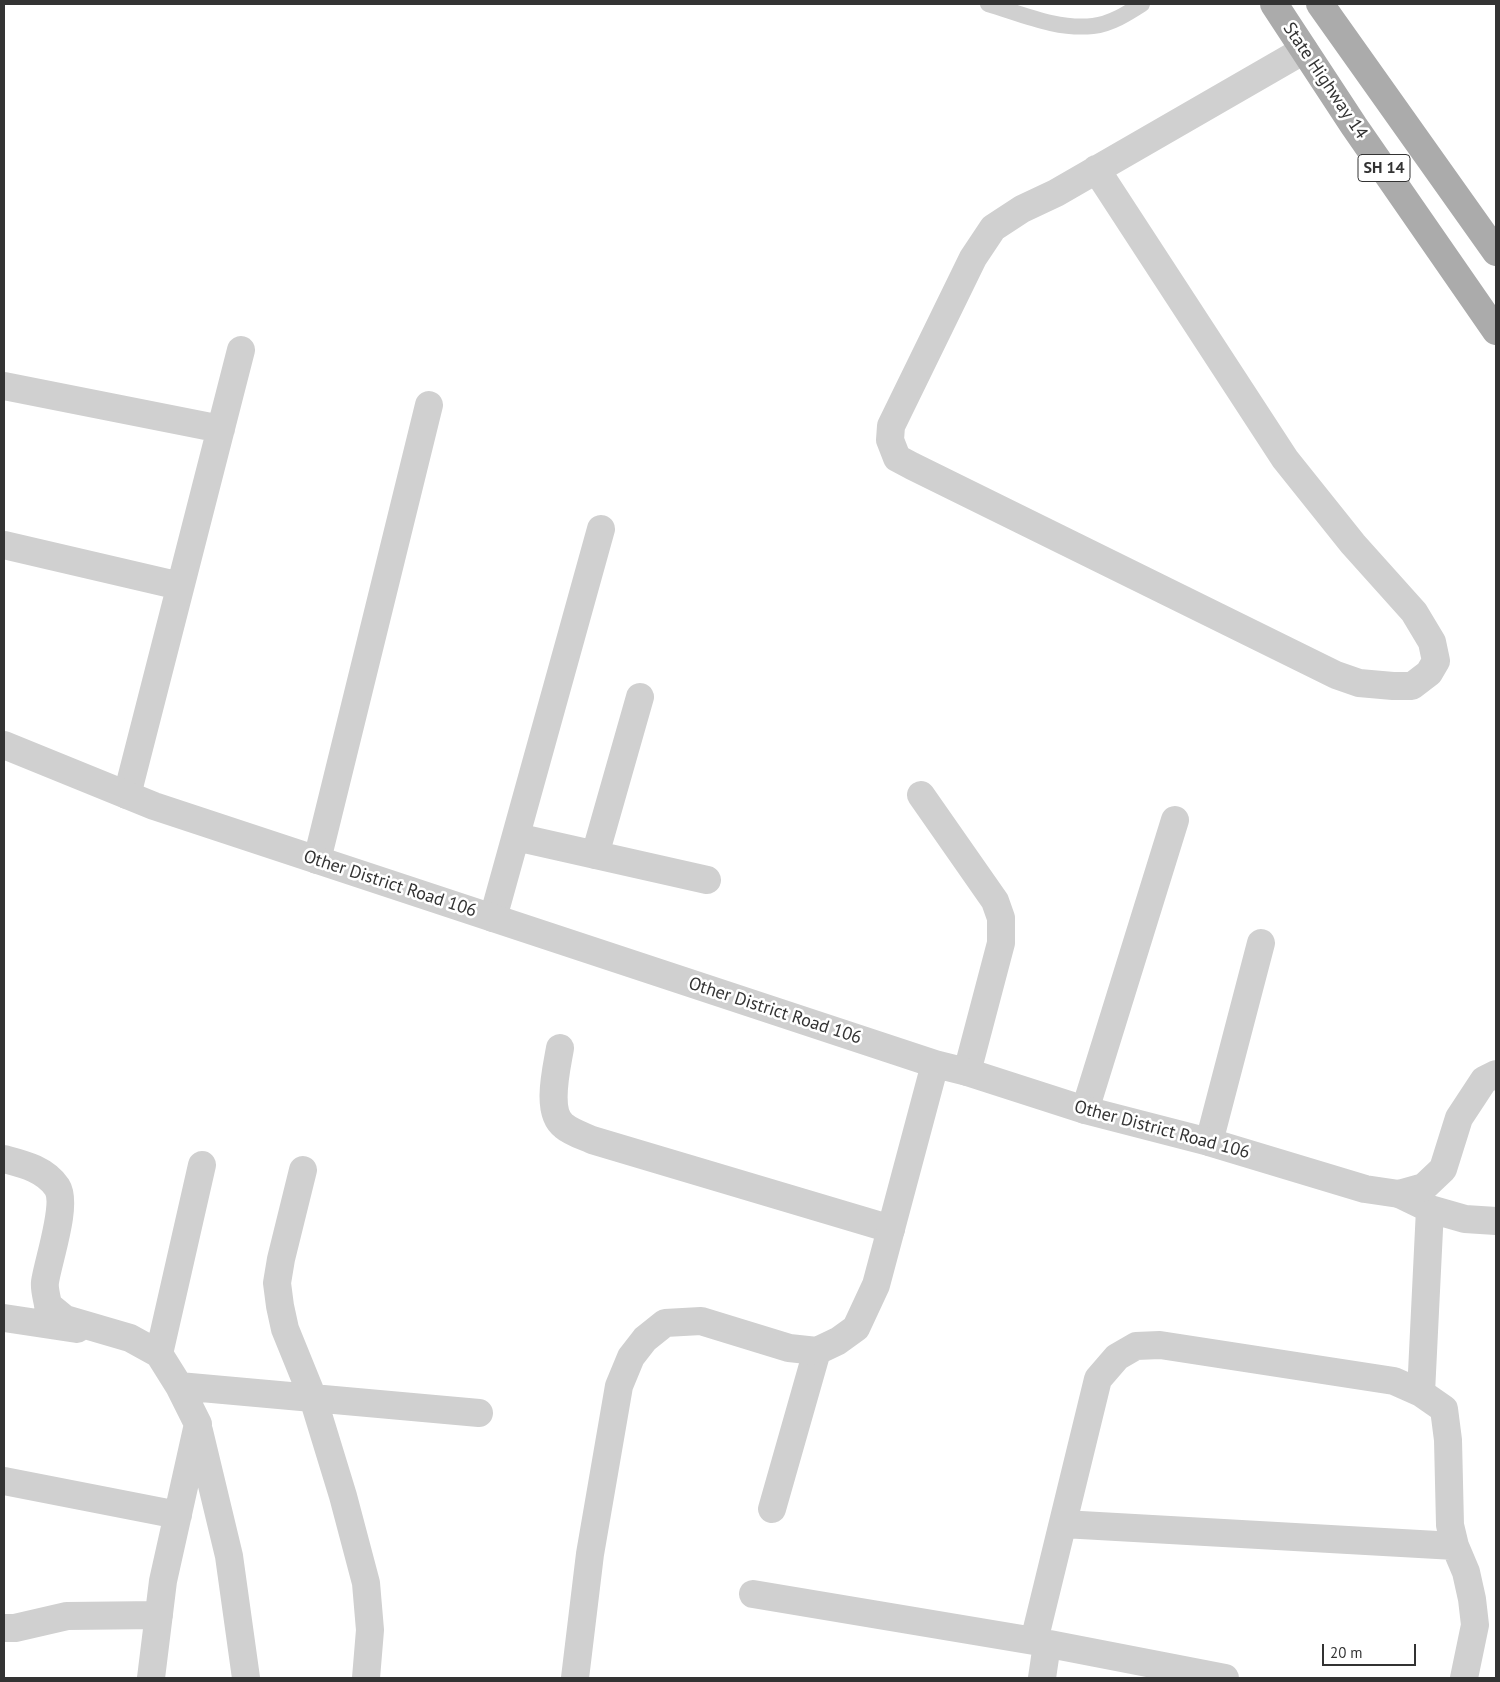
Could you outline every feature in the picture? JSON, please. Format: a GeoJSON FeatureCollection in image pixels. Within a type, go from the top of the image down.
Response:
{"type":"FeatureCollection","features":[{"type":"Feature","properties":{"kind":"main road","name":"State Highway 14"},"geometry":{"type":"LineString","coordinates":[[1274,4],[1360,134],[1496,331]]}},
{"type":"Feature","properties":{"kind":"main road","name":"SH 14"},"geometry":{"type":"LineString","coordinates":[[1320,4],[1496,252]]}},
{"type":"Feature","properties":{"kind":"street"},"geometry":{"type":"LineString","coordinates":[[1096,169],[1285,459],[1352,544],[1414,612],[1432,642],[1436,661],[1428,673],[1412,686],[1359,683],[1336,675],[912,466],[897,458],[890,440],[891,426],[973,258],[992,228],[1304,50]]}},
{"type":"Feature","properties":{"kind":"street"},"geometry":{"type":"LineString","coordinates":[[127,795],[241,350]]}},
{"type":"Feature","properties":{"kind":"street"},"geometry":{"type":"LineString","coordinates":[[4,386],[221,429]]}},
{"type":"Feature","properties":{"kind":"street"},"geometry":{"type":"LineString","coordinates":[[317,860],[428,405]]}},
{"type":"Feature","properties":{"kind":"street"},"geometry":{"type":"LineString","coordinates":[[493,918],[601,529]]}},
{"type":"Feature","properties":{"kind":"street"},"geometry":{"type":"LineString","coordinates":[[4,545],[180,586]]}},
{"type":"Feature","properties":{"kind":"street"},"geometry":{"type":"LineString","coordinates":[[596,855],[640,696]]}},
{"type":"Feature","properties":{"kind":"street","name":"Other District Road 106"},"geometry":{"type":"LineString","coordinates":[[4,745],[154,806],[935,1064],[967,1072],[1085,1110],[1209,1142],[1365,1189],[1399,1194],[1424,1187],[1443,1169],[1458,1118],[1484,1080],[1496,1074]]}},
{"type":"Feature","properties":{"kind":"street"},"geometry":{"type":"LineString","coordinates":[[921,795],[995,901],[1001,918],[1001,943],[967,1072]]}},
{"type":"Feature","properties":{"kind":"street"},"geometry":{"type":"LineString","coordinates":[[1085,1110],[1176,820]]}},
{"type":"Feature","properties":{"kind":"street"},"geometry":{"type":"LineString","coordinates":[[516,836],[707,880]]}},
{"type":"Feature","properties":{"kind":"street"},"geometry":{"type":"LineString","coordinates":[[1209,1142],[1261,943]]}},
{"type":"Feature","properties":{"kind":"street"},"geometry":{"type":"LineString","coordinates":[[560,1048],[553,1096],[556,1115],[562,1126],[592,1140],[891,1229]]}},
{"type":"Feature","properties":{"kind":"street"},"geometry":{"type":"LineString","coordinates":[[575,1678],[590,1554],[619,1386],[631,1357],[645,1338],[665,1323],[701,1321],[789,1348],[817,1351],[856,1328],[876,1285],[935,1064]]}},
{"type":"Feature","properties":{"kind":"street"},"geometry":{"type":"LineString","coordinates":[[4,1159],[27,1165],[43,1173],[58,1188],[61,1209],[45,1284],[48,1305],[65,1319],[130,1338],[159,1354],[179,1386],[198,1424],[229,1556],[246,1678]]}},
{"type":"Feature","properties":{"kind":"street"},"geometry":{"type":"LineString","coordinates":[[159,1354],[202,1164]]}},
{"type":"Feature","properties":{"kind":"street"},"geometry":{"type":"LineString","coordinates":[[303,1170],[277,1283],[285,1329],[313,1398],[343,1496],[366,1583],[370,1630],[366,1678]]}},
{"type":"Feature","properties":{"kind":"street"},"geometry":{"type":"LineString","coordinates":[[1399,1194],[1430,1209],[1465,1218],[1496,1221]]}},
{"type":"Feature","properties":{"kind":"street"},"geometry":{"type":"LineString","coordinates":[[1421,1393],[1430,1209]]}},
{"type":"Feature","properties":{"kind":"street"},"geometry":{"type":"LineString","coordinates":[[4,1318],[130,1338]]}},
{"type":"Feature","properties":{"kind":"street"},"geometry":{"type":"LineString","coordinates":[[1042,1678],[1041,1642],[1063,1524],[1098,1378],[1117,1358],[1136,1346],[1160,1345],[1394,1381],[1421,1393],[1444,1409],[1448,1440],[1450,1525],[1455,1546],[1466,1572],[1472,1599],[1486,1625],[1464,1678]]}},
{"type":"Feature","properties":{"kind":"street"},"geometry":{"type":"LineString","coordinates":[[772,1509],[817,1351]]}},
{"type":"Feature","properties":{"kind":"street"},"geometry":{"type":"LineString","coordinates":[[179,1386],[479,1413]]}},
{"type":"Feature","properties":{"kind":"street"},"geometry":{"type":"LineString","coordinates":[[151,1678],[163,1581],[198,1424]]}},
{"type":"Feature","properties":{"kind":"street"},"geometry":{"type":"LineString","coordinates":[[4,1480],[178,1515]]}},
{"type":"Feature","properties":{"kind":"street"},"geometry":{"type":"LineString","coordinates":[[1063,1524],[1455,1546]]}},
{"type":"Feature","properties":{"kind":"street"},"geometry":{"type":"LineString","coordinates":[[753,1594],[1041,1642],[1225,1678]]}},
{"type":"Feature","properties":{"kind":"street"},"geometry":{"type":"LineString","coordinates":[[4,1628],[15,1628],[67,1616],[159,1615]]}},
{"type":"Feature","properties":{"kind":"lane"},"geometry":{"type":"LineString","coordinates":[[988,4],[1058,25],[1094,26],[1126,15],[1142,4]]}}]}
